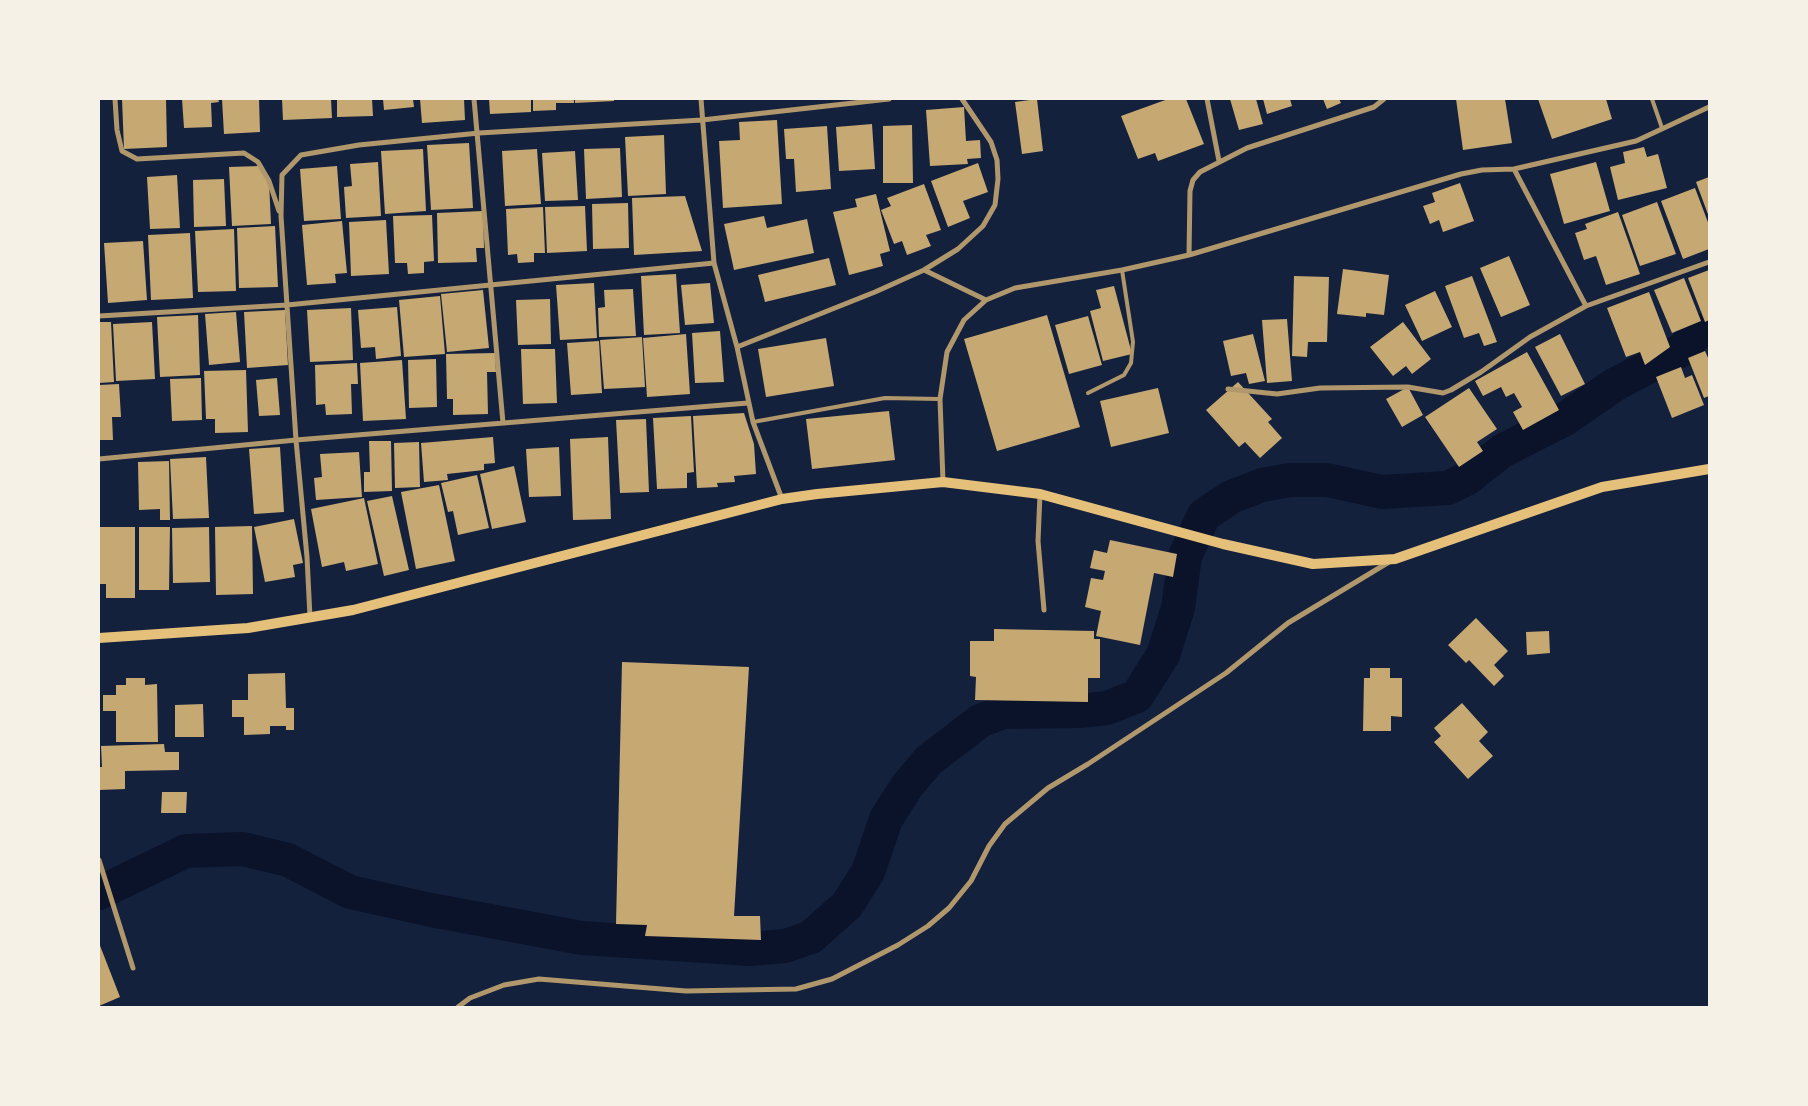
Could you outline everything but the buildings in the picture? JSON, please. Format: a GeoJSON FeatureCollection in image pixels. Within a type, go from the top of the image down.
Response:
{"type":"FeatureCollection","features":[{"type":"Feature","properties":{"kind":"main road"},"geometry":{"type":"LineString","coordinates":[[99,638],[248,628],[353,610],[782,499],[943,482],[1040,494],[1223,544],[1313,564],[1395,559],[1602,487],[1709,469]]}},
{"type":"Feature","properties":{"kind":"street"},"geometry":{"type":"LineString","coordinates":[[115,99],[117,130],[122,151],[137,159],[244,153],[258,162],[269,181],[281,216]]}},
{"type":"Feature","properties":{"kind":"street"},"geometry":{"type":"LineString","coordinates":[[474,99],[479,133],[503,423]]}},
{"type":"Feature","properties":{"kind":"street"},"geometry":{"type":"LineString","coordinates":[[701,99],[714,263],[737,347],[753,422],[782,499]]}},
{"type":"Feature","properties":{"kind":"street"},"geometry":{"type":"LineString","coordinates":[[310,617],[308,557],[296,440],[281,216],[282,175],[301,155],[359,145],[479,133],[702,120],[889,99]]}},
{"type":"Feature","properties":{"kind":"street"},"geometry":{"type":"LineString","coordinates":[[737,347],[875,292],[924,270],[958,249],[983,226],[995,205],[998,179],[997,160],[991,142],[962,99]]}},
{"type":"Feature","properties":{"kind":"street"},"geometry":{"type":"LineString","coordinates":[[1207,99],[1219,161]]}},
{"type":"Feature","properties":{"kind":"street"},"geometry":{"type":"LineString","coordinates":[[1189,255],[1190,191],[1193,180],[1200,172],[1247,148],[1374,107],[1384,99]]}},
{"type":"Feature","properties":{"kind":"street"},"geometry":{"type":"LineString","coordinates":[[943,482],[940,399],[944,367],[954,335],[964,320],[986,300],[1015,288],[1122,270],[1189,255],[1461,174],[1514,169],[1636,141],[1709,107]]}},
{"type":"Feature","properties":{"kind":"street"},"geometry":{"type":"LineString","coordinates":[[1514,169],[1586,306]]}},
{"type":"Feature","properties":{"kind":"street"},"geometry":{"type":"LineString","coordinates":[[1228,389],[1278,394],[1320,388],[1408,386],[1443,393],[1481,372],[1530,337],[1586,306],[1709,262]]}},
{"type":"Feature","properties":{"kind":"street"},"geometry":{"type":"LineString","coordinates":[[99,316],[288,305],[714,263]]}},
{"type":"Feature","properties":{"kind":"street"},"geometry":{"type":"LineString","coordinates":[[924,270],[986,300]]}},
{"type":"Feature","properties":{"kind":"street"},"geometry":{"type":"LineString","coordinates":[[99,459],[296,440],[748,403]]}},
{"type":"Feature","properties":{"kind":"street"},"geometry":{"type":"LineString","coordinates":[[1040,494],[1038,541],[1044,610]]}},
{"type":"Feature","properties":{"kind":"street"},"geometry":{"type":"LineString","coordinates":[[458,1007],[470,998],[504,985],[539,979],[686,991],[796,989],[832,979],[898,945],[928,926],[949,908],[971,881],[988,846],[1005,824],[1048,788],[1226,674],[1288,622],[1395,559]]}},
{"type":"Feature","properties":{"kind":"street"},"geometry":{"type":"LineString","coordinates":[[99,860],[133,968]]}},
{"type":"Feature","properties":{"kind":"lane"},"geometry":{"type":"LineString","coordinates":[[1652,99],[1662,128]]}},
{"type":"Feature","properties":{"kind":"lane"},"geometry":{"type":"LineString","coordinates":[[1088,393],[1124,375],[1131,363],[1133,342],[1122,270]]}},
{"type":"Feature","properties":{"kind":"lane"},"geometry":{"type":"LineString","coordinates":[[753,422],[885,398],[940,399]]}},
{"type":"Feature","properties":{"kind":"waterway"},"geometry":{"type":"LineString","coordinates":[[99,893],[186,851],[243,849],[288,860],[350,892],[431,910],[582,938],[750,949],[785,946],[811,937],[847,905],[868,872],[886,819],[907,786],[929,760],[980,721],[1003,712],[1080,711],[1107,708],[1137,696],[1163,655],[1178,608],[1185,556],[1204,515],[1231,497],[1262,485],[1290,480],[1327,480],[1382,492],[1448,488],[1468,478],[1502,451],[1565,419],[1614,385],[1683,349],[1699,331],[1709,329]]}}]}
